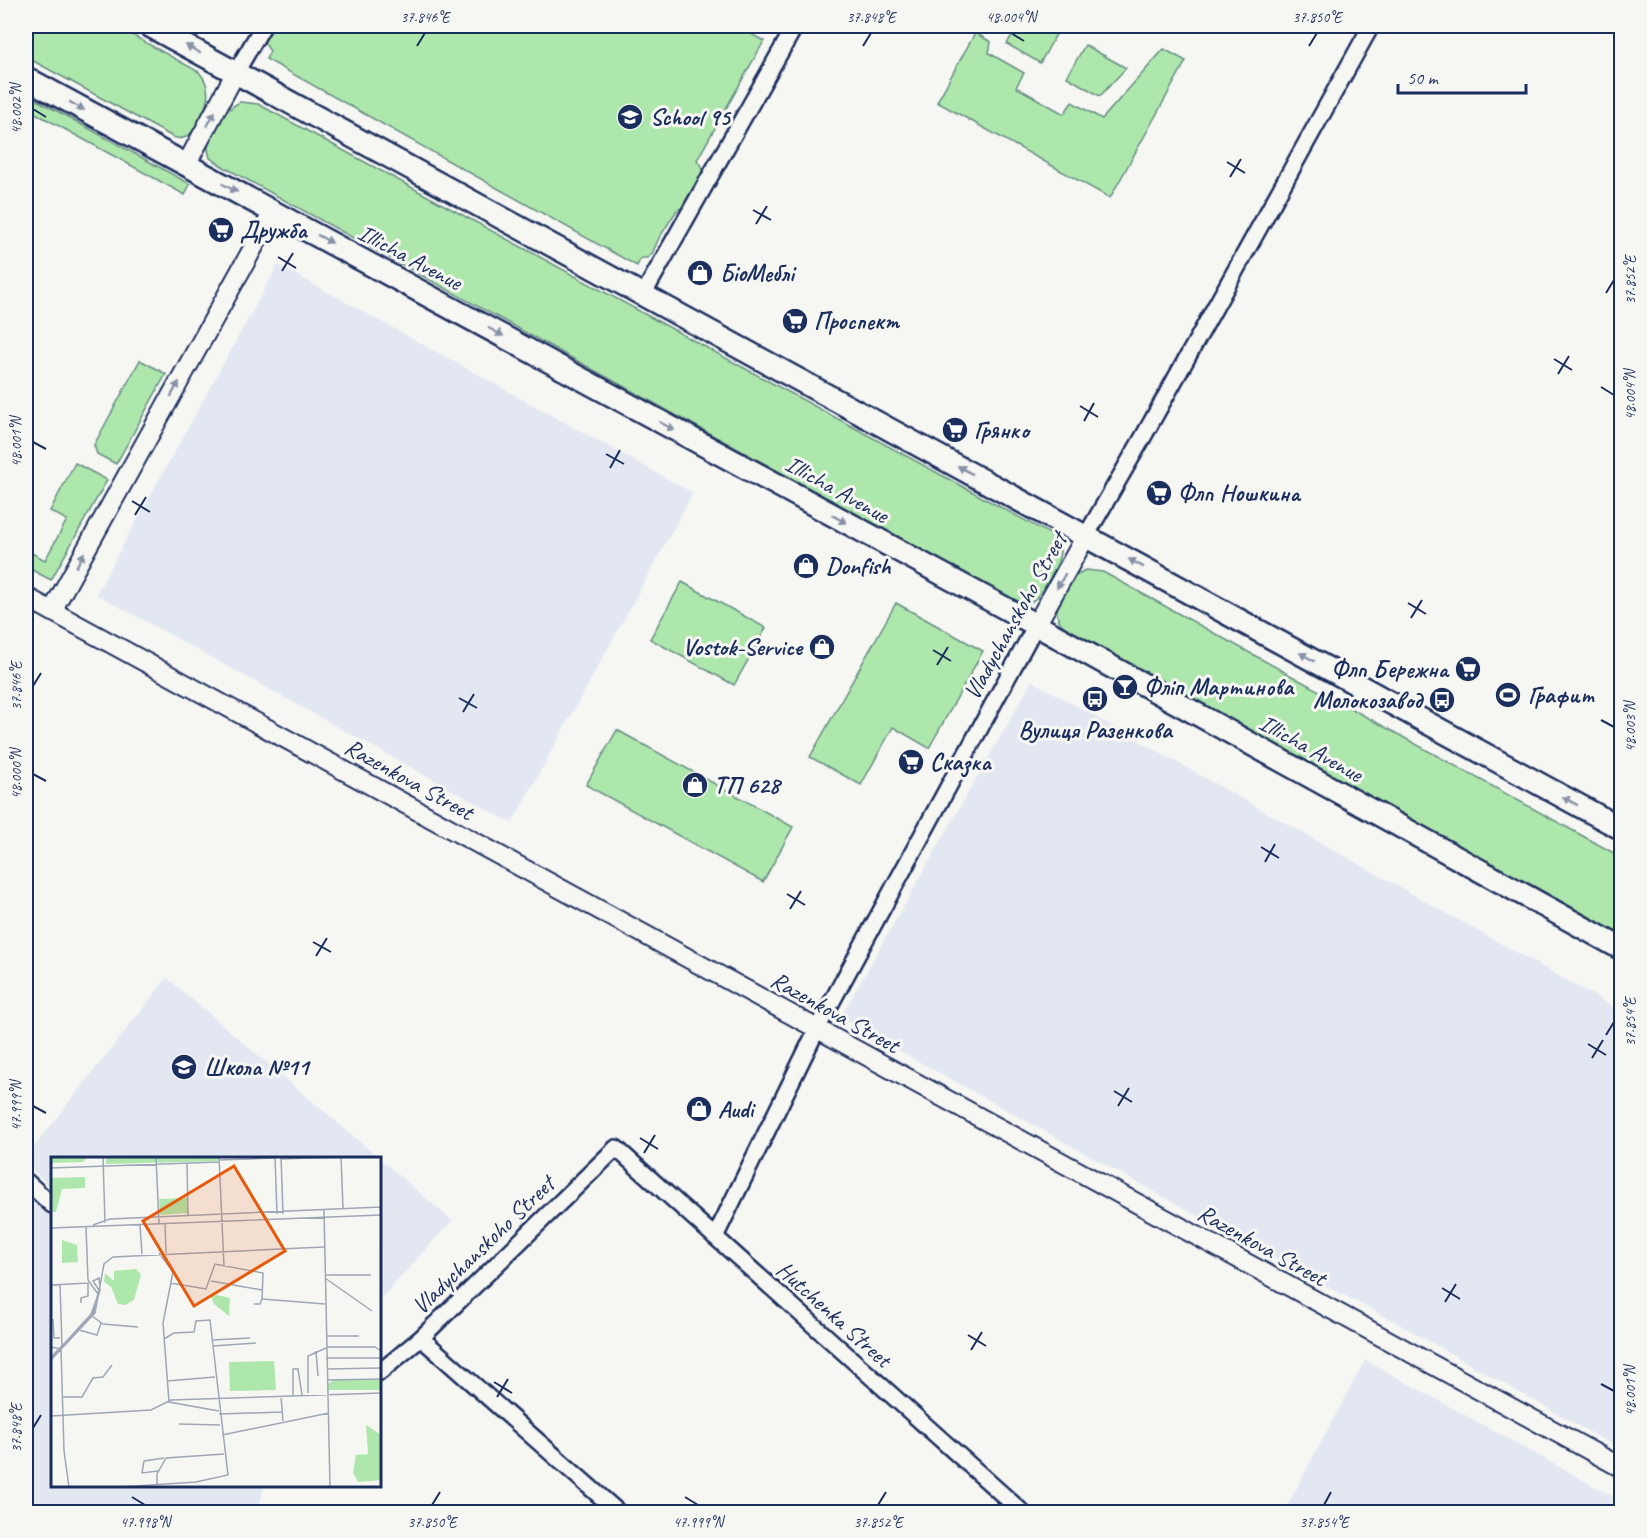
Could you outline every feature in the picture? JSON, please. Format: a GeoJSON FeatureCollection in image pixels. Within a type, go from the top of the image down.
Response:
{"type":"FeatureCollection","features":[{"type":"Feature","properties":{"kind":"main road"},"geometry":{"type":"LineString","coordinates":[[150,26],[1622,829]]}},
{"type":"Feature","properties":{"kind":"main road","name":"Illicha Avenue"},"geometry":{"type":"LineString","coordinates":[[26,78],[1036,626],[1622,949]]}},
{"type":"Feature","properties":{"kind":"street"},"geometry":{"type":"LineString","coordinates":[[186,165],[263,26]]}},
{"type":"Feature","properties":{"kind":"street"},"geometry":{"type":"LineString","coordinates":[[643,295],[795,26]]}},
{"type":"Feature","properties":{"kind":"street","name":"Vladychanskoho Street"},"geometry":{"type":"LineString","coordinates":[[715,1237],[817,1029],[1036,626],[1371,26]]}},
{"type":"Feature","properties":{"kind":"street"},"geometry":{"type":"LineString","coordinates":[[52,611],[273,212]]}},
{"type":"Feature","properties":{"kind":"street","name":"Razenkova Street"},"geometry":{"type":"LineString","coordinates":[[26,597],[1622,1468]]}},
{"type":"Feature","properties":{"kind":"street","name":"Vladychanskoho Street"},"geometry":{"type":"LineString","coordinates":[[381,1371],[421,1338],[616,1148]]}},
{"type":"Feature","properties":{"kind":"street","name":"Hutchenka Street"},"geometry":{"type":"LineString","coordinates":[[616,1148],[1022,1512]]}},
{"type":"Feature","properties":{"kind":"street"},"geometry":{"type":"LineString","coordinates":[[26,1181],[51,1204]]}},
{"type":"Feature","properties":{"kind":"street"},"geometry":{"type":"LineString","coordinates":[[421,1338],[618,1512]]}},
{"type":"Feature","properties":{"kind":"shaded area"},"geometry":{"type":"Polygon","coordinates":[[[278,265],[693,493],[512,823],[96,594],[278,265]]]}},
{"type":"Feature","properties":{"kind":"shaded area"},"geometry":{"type":"Polygon","coordinates":[[[1032,681],[1621,1011],[1621,1450],[1390,1319],[1303,1274],[840,1018],[1032,681]]]}},
{"type":"Feature","properties":{"kind":"shaded area","name":"Школа №11"},"geometry":{"type":"Polygon","coordinates":[[[167,978],[378,1157],[51,1157],[51,1187],[26,1164],[26,1157],[167,978]]]}},
{"type":"Feature","properties":{"kind":"shaded area"},"geometry":{"type":"Polygon","coordinates":[[[381,1160],[452,1221],[381,1298],[381,1160]]]}},
{"type":"Feature","properties":{"kind":"shaded area"},"geometry":{"type":"Polygon","coordinates":[[[26,1195],[51,1217],[51,1487],[264,1487],[258,1512],[26,1512],[26,1195]]]}},
{"type":"Feature","properties":{"kind":"shaded area"},"geometry":{"type":"Polygon","coordinates":[[[1365,1360],[1621,1501],[1621,1512],[1284,1512],[1365,1360]]]}},
{"type":"Feature","properties":{"kind":"green space"},"geometry":{"type":"Polygon","coordinates":[[[26,26],[116,26],[199,72],[204,78],[208,91],[204,112],[193,131],[187,136],[174,137],[26,57],[26,26]]]}},
{"type":"Feature","properties":{"kind":"green space"},"geometry":{"type":"Polygon","coordinates":[[[267,26],[737,26],[764,41],[697,160],[702,166],[704,175],[686,206],[677,210],[659,238],[652,254],[647,258],[641,258],[637,266],[266,59],[270,51],[264,42],[267,26]]]}},
{"type":"Feature","properties":{"kind":"green space"},"geometry":{"type":"Polygon","coordinates":[[[1017,26],[1049,26],[1058,31],[1040,63],[1007,44],[1017,26]]]}},
{"type":"Feature","properties":{"kind":"green space"},"geometry":{"type":"Polygon","coordinates":[[[975,33],[991,42],[989,53],[1024,73],[1016,87],[1064,114],[1072,102],[1102,119],[1164,49],[1186,61],[1110,198],[937,102],[975,33]]]}},
{"type":"Feature","properties":{"kind":"green space"},"geometry":{"type":"Polygon","coordinates":[[[1085,45],[1126,68],[1100,96],[1067,77],[1085,45]]]}},
{"type":"Feature","properties":{"kind":"green space"},"geometry":{"type":"Polygon","coordinates":[[[26,94],[190,184],[185,195],[26,108],[26,94]]]}},
{"type":"Feature","properties":{"kind":"green space"},"geometry":{"type":"Polygon","coordinates":[[[240,102],[258,104],[1050,534],[1060,550],[1049,580],[1032,601],[1027,604],[1015,601],[224,167],[210,158],[208,143],[220,119],[240,102]]]}},
{"type":"Feature","properties":{"kind":"green space"},"geometry":{"type":"Polygon","coordinates":[[[140,360],[166,374],[116,464],[97,454],[94,445],[140,360]]]}},
{"type":"Feature","properties":{"kind":"green space"},"geometry":{"type":"Polygon","coordinates":[[[75,463],[107,480],[51,580],[26,567],[26,550],[45,560],[67,520],[50,511],[75,463]]]}},
{"type":"Feature","properties":{"kind":"green space"},"geometry":{"type":"Polygon","coordinates":[[[1086,570],[1103,572],[1621,857],[1621,937],[1070,632],[1057,617],[1057,607],[1072,580],[1086,570]]]}},
{"type":"Feature","properties":{"kind":"green space"},"geometry":{"type":"Polygon","coordinates":[[[682,582],[766,628],[734,685],[650,639],[682,582]]]}},
{"type":"Feature","properties":{"kind":"green space"},"geometry":{"type":"Polygon","coordinates":[[[896,603],[983,651],[929,748],[893,727],[861,785],[810,757],[896,603]]]}},
{"type":"Feature","properties":{"kind":"green space"},"geometry":{"type":"Polygon","coordinates":[[[617,730],[793,827],[763,882],[586,785],[617,730]]]}},
{"type":"Feature","properties":{"kind":"place","name":"School 95"},"geometry":{"type":"Point","coordinates":[630,117]}},
{"type":"Feature","properties":{"kind":"place","name":"Дружба"},"geometry":{"type":"Point","coordinates":[221,230]}},
{"type":"Feature","properties":{"kind":"place","name":"БіоМеблі"},"geometry":{"type":"Point","coordinates":[700,273]}},
{"type":"Feature","properties":{"kind":"place","name":"Проспект"},"geometry":{"type":"Point","coordinates":[795,321]}},
{"type":"Feature","properties":{"kind":"place","name":"Грянко"},"geometry":{"type":"Point","coordinates":[955,430]}},
{"type":"Feature","properties":{"kind":"place","name":"Флп Ношкина"},"geometry":{"type":"Point","coordinates":[1159,493]}},
{"type":"Feature","properties":{"kind":"place","name":"Donfish"},"geometry":{"type":"Point","coordinates":[806,566]}},
{"type":"Feature","properties":{"kind":"place","name":"Vostok-Service"},"geometry":{"type":"Point","coordinates":[822,647]}},
{"type":"Feature","properties":{"kind":"place","name":"Флп Бережна"},"geometry":{"type":"Point","coordinates":[1468,669]}},
{"type":"Feature","properties":{"kind":"place","name":"Фліп Мартинова"},"geometry":{"type":"Point","coordinates":[1125,687]}},
{"type":"Feature","properties":{"kind":"place","name":"Графит"},"geometry":{"type":"Point","coordinates":[1508,695]}},
{"type":"Feature","properties":{"kind":"place","name":"Вулиця Разенкова"},"geometry":{"type":"Point","coordinates":[1095,699]}},
{"type":"Feature","properties":{"kind":"place","name":"Молокозавод"},"geometry":{"type":"Point","coordinates":[1442,700]}},
{"type":"Feature","properties":{"kind":"place","name":"Сказка"},"geometry":{"type":"Point","coordinates":[911,762]}},
{"type":"Feature","properties":{"kind":"place","name":"ТП 628"},"geometry":{"type":"Point","coordinates":[695,785]}},
{"type":"Feature","properties":{"kind":"place","name":"Школа №11"},"geometry":{"type":"Point","coordinates":[184,1067]}},
{"type":"Feature","properties":{"kind":"place","name":"Audi"},"geometry":{"type":"Point","coordinates":[699,1109]}}]}
